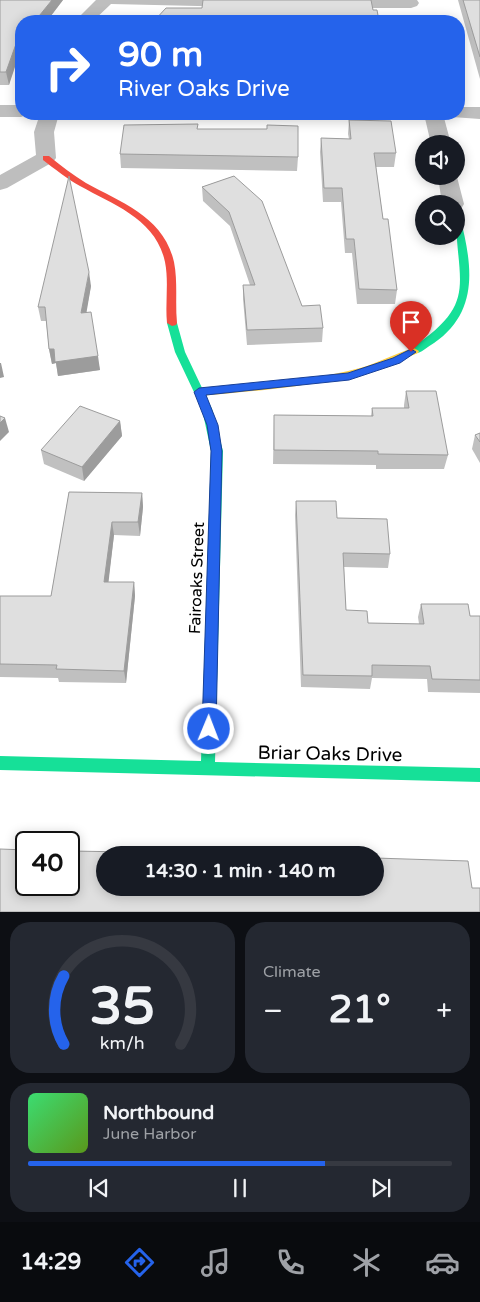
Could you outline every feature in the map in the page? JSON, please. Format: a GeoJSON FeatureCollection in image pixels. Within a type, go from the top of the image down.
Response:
{"type":"FeatureCollection","features":[{"type":"Feature","properties":{"kind":"street"},"geometry":{"type":"LineString","coordinates":[[90,15],[106,0]]}},
{"type":"Feature","properties":{"kind":"street"},"geometry":{"type":"LineString","coordinates":[[115,0],[255,2]]}},
{"type":"Feature","properties":{"kind":"street"},"geometry":{"type":"LineString","coordinates":[[313,2],[410,2],[413,15]]}},
{"type":"Feature","properties":{"kind":"street"},"geometry":{"type":"LineString","coordinates":[[0,111],[15,111]]}},
{"type":"Feature","properties":{"kind":"street"},"geometry":{"type":"LineString","coordinates":[[465,113],[480,113]]}},
{"type":"Feature","properties":{"kind":"street"},"geometry":{"type":"LineString","coordinates":[[0,184],[46,158],[44,132],[47,120]]}},
{"type":"Feature","properties":{"kind":"street"},"geometry":{"type":"LineString","coordinates":[[435,120],[439,135]]}},
{"type":"Feature","properties":{"kind":"street","name":"Fairoaks Street"},"geometry":{"type":"LineString","coordinates":[[46,158],[60,172],[126,207],[148,223],[162,238],[169,256],[174,332],[182,356],[212,425],[217,451],[208,769]]}},
{"type":"Feature","properties":{"kind":"street"},"geometry":{"type":"LineString","coordinates":[[199,392],[349,376],[396,360],[426,345],[451,320],[465,297],[468,271],[462,245]]}},
{"type":"Feature","properties":{"kind":"street","name":"Briar Oaks Drive"},"geometry":{"type":"LineString","coordinates":[[0,763],[480,775]]}},
{"type":"Feature","properties":{"kind":"building"},"geometry":{"type":"Polygon","coordinates":[[[0,0],[52,0],[40,15],[15,15],[15,47],[6,72],[0,72],[0,0]]]}},
{"type":"Feature","properties":{"kind":"building"},"geometry":{"type":"Polygon","coordinates":[[[203,0],[371,0],[373,10],[377,10],[378,15],[160,15],[166,8],[202,8],[203,0]]]}},
{"type":"Feature","properties":{"kind":"building"},"geometry":{"type":"Polygon","coordinates":[[[463,0],[480,0],[480,57],[463,0]]]}},
{"type":"Feature","properties":{"kind":"building"},"geometry":{"type":"Polygon","coordinates":[[[349,120],[391,121],[396,153],[374,153],[383,219],[388,219],[397,290],[359,289],[354,239],[346,239],[342,188],[324,188],[321,138],[351,139],[349,120]]]}},
{"type":"Feature","properties":{"kind":"building"},"geometry":{"type":"Polygon","coordinates":[[[198,124],[197,129],[267,129],[267,125],[298,126],[298,157],[120,154],[124,125],[198,124]]]}},
{"type":"Feature","properties":{"kind":"building"},"geometry":{"type":"Polygon","coordinates":[[[69,176],[89,272],[81,313],[91,312],[98,356],[55,362],[54,349],[49,349],[45,307],[38,307],[69,176]]]}},
{"type":"Feature","properties":{"kind":"building"},"geometry":{"type":"Polygon","coordinates":[[[234,176],[262,201],[302,306],[320,305],[323,328],[247,330],[243,285],[255,285],[229,212],[202,187],[234,176]]]}},
{"type":"Feature","properties":{"kind":"building"},"geometry":{"type":"Polygon","coordinates":[[[406,391],[436,391],[448,455],[378,454],[378,451],[274,450],[274,415],[373,416],[372,408],[409,408],[406,391]]]}},
{"type":"Feature","properties":{"kind":"building"},"geometry":{"type":"Polygon","coordinates":[[[80,406],[120,421],[82,467],[41,450],[80,406]]]}},
{"type":"Feature","properties":{"kind":"building"},"geometry":{"type":"Polygon","coordinates":[[[0,416],[5,418],[0,423],[0,416]]]}},
{"type":"Feature","properties":{"kind":"building"},"geometry":{"type":"Polygon","coordinates":[[[480,433],[480,442],[475,435],[480,433]]]}},
{"type":"Feature","properties":{"kind":"building"},"geometry":{"type":"Polygon","coordinates":[[[69,492],[142,493],[138,522],[112,522],[104,582],[134,582],[124,671],[56,669],[57,665],[0,664],[0,596],[51,596],[69,492]]]}},
{"type":"Feature","properties":{"kind":"building"},"geometry":{"type":"Polygon","coordinates":[[[296,501],[336,501],[337,518],[387,519],[390,554],[343,553],[346,610],[367,611],[368,623],[424,624],[421,604],[468,604],[470,616],[480,616],[480,680],[432,679],[430,666],[372,665],[372,676],[303,675],[296,501]]]}},
{"type":"Feature","properties":{"kind":"building"},"geometry":{"type":"Polygon","coordinates":[[[0,849],[15,850],[15,896],[80,896],[80,851],[96,851],[96,896],[384,896],[384,858],[468,861],[472,888],[480,888],[480,912],[0,912],[0,849]]]}},
{"type":"Feature","properties":{"kind":"traffic: fast"},"geometry":{"type":"LineString","coordinates":[[414,351],[435,337],[449,324],[459,309],[464,294],[466,277],[462,245]]}},
{"type":"Feature","properties":{"kind":"traffic: fast"},"geometry":{"type":"LineString","coordinates":[[172,323],[180,352],[207,409],[217,451],[208,769]]}},
{"type":"Feature","properties":{"kind":"traffic: fast"},"geometry":{"type":"LineString","coordinates":[[0,763],[480,775]]}},
{"type":"Feature","properties":{"kind":"traffic: slow"},"geometry":{"type":"LineString","coordinates":[[199,392],[309,382],[362,371],[414,351]]}},
{"type":"Feature","properties":{"kind":"traffic: jam"},"geometry":{"type":"LineString","coordinates":[[46,158],[79,182],[136,214],[148,223],[157,234],[164,246],[169,261],[172,323]]}},
{"type":"Feature","properties":{"kind":"route"},"geometry":{"type":"LineString","coordinates":[[209,729],[217,451],[206,405],[199,392],[308,382],[349,376],[396,360],[411,352]]}}]}
